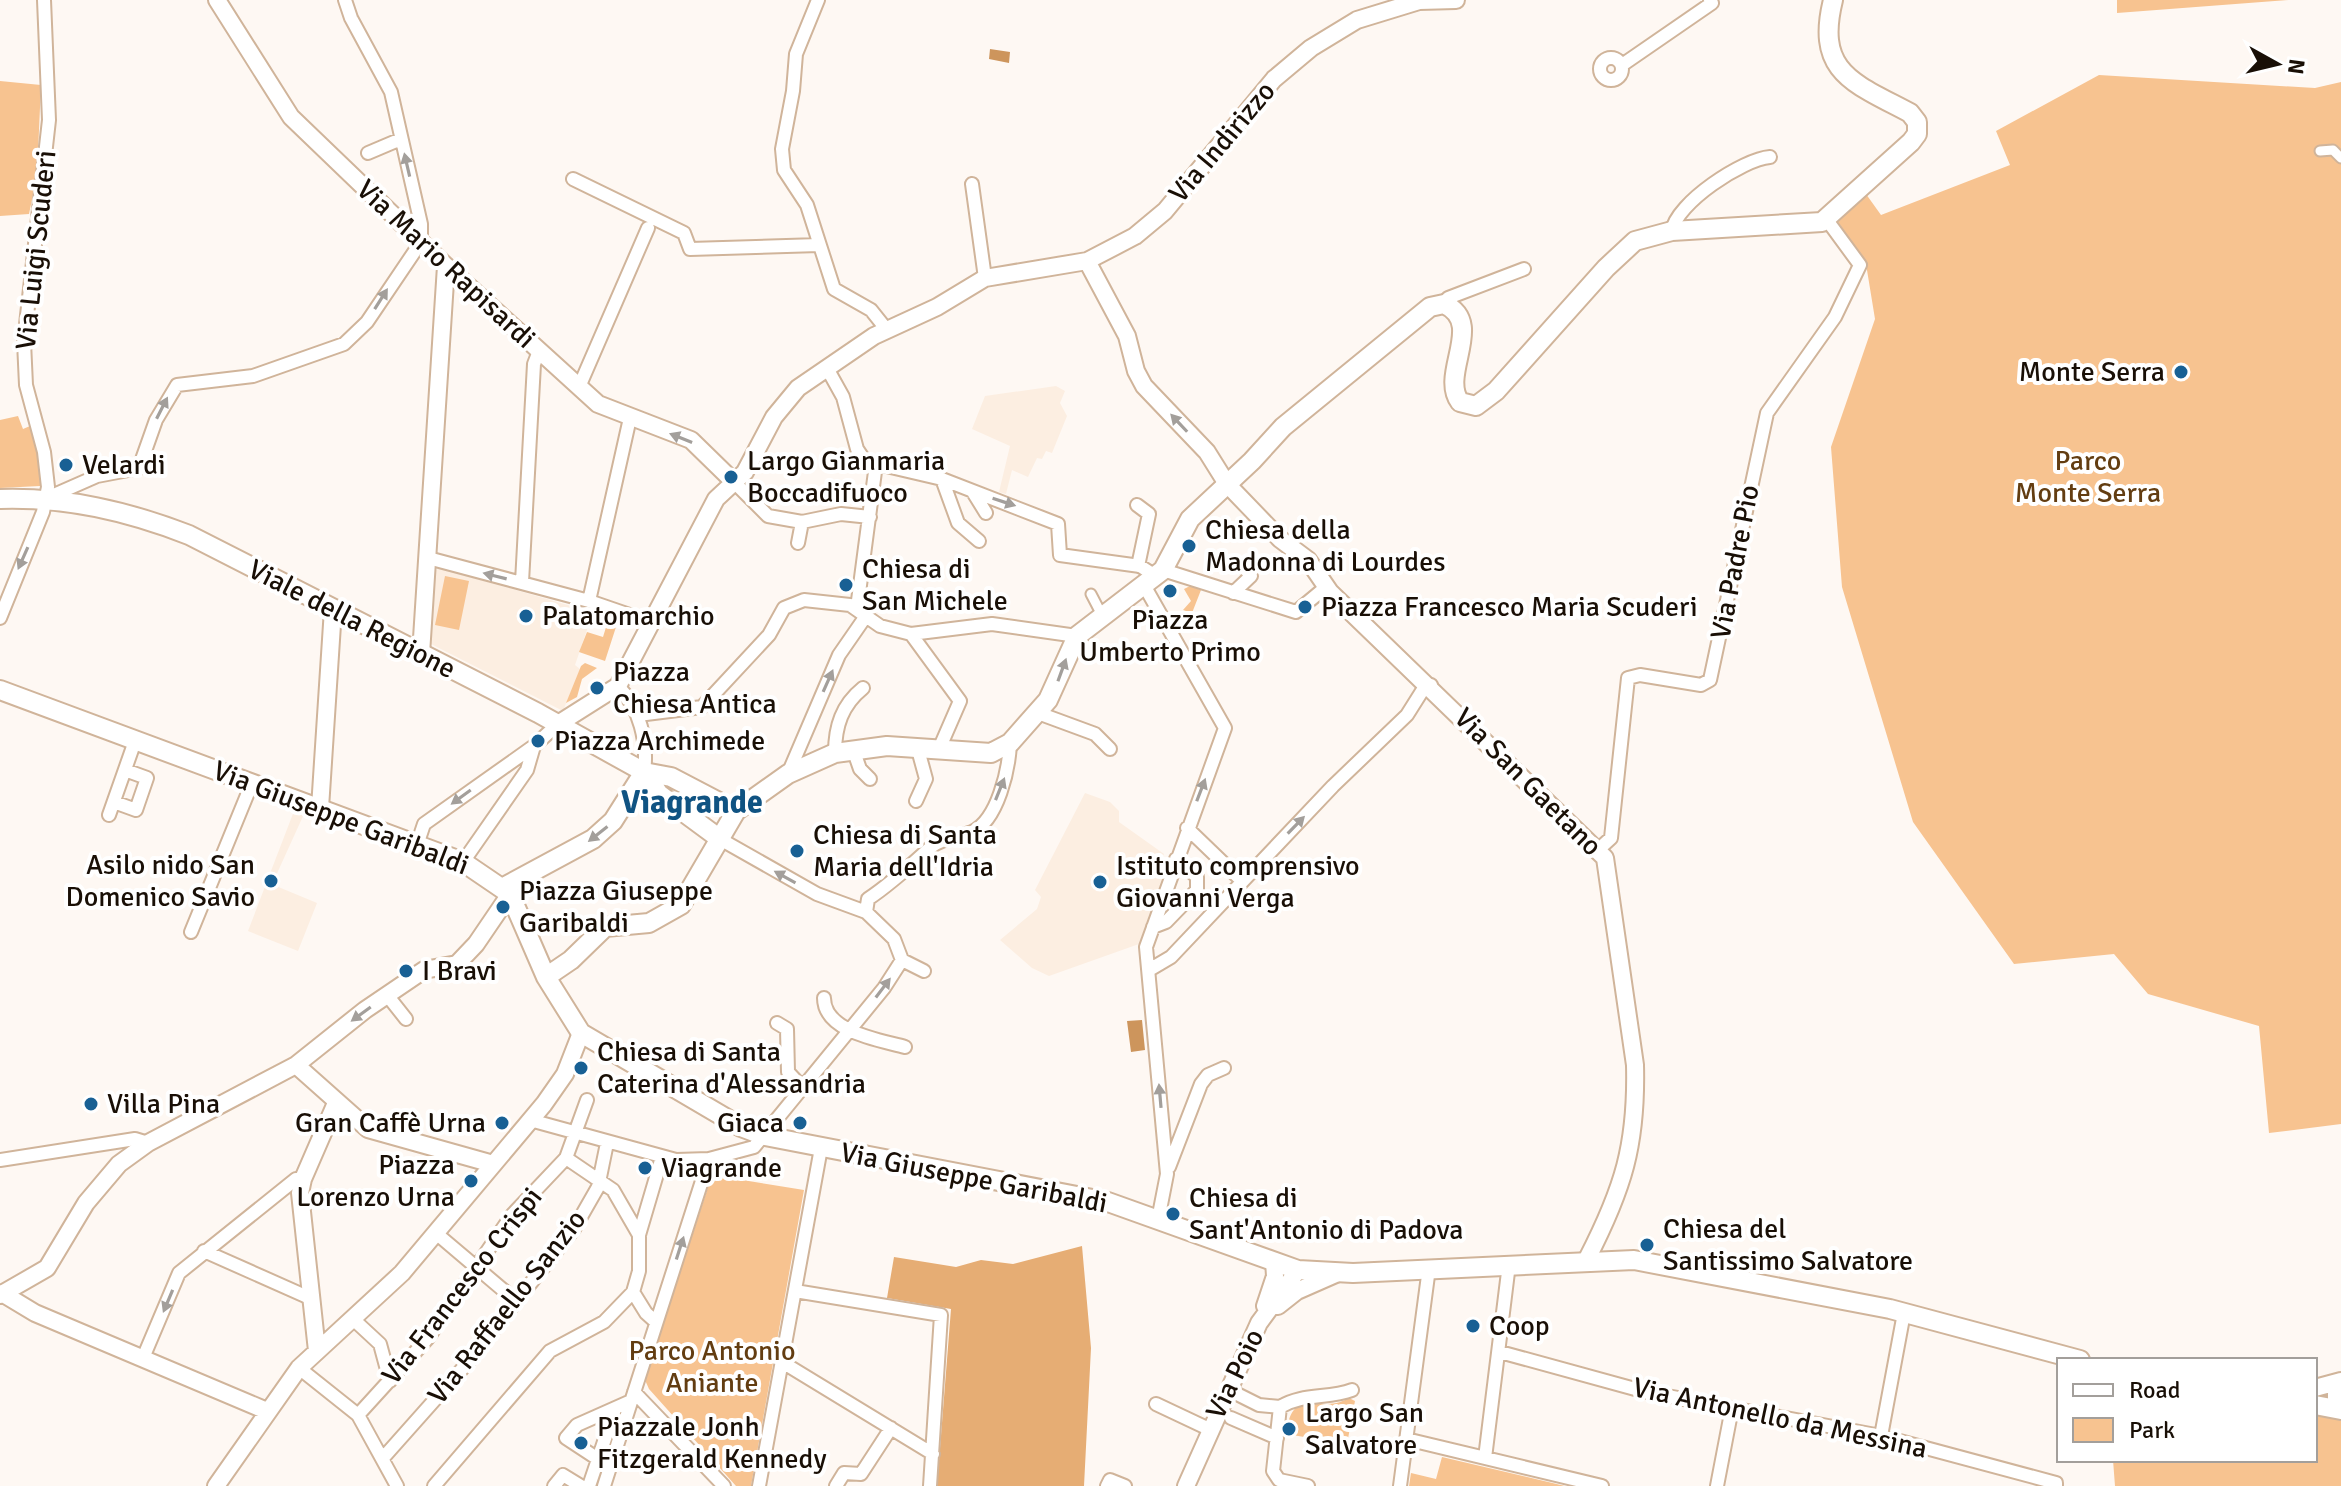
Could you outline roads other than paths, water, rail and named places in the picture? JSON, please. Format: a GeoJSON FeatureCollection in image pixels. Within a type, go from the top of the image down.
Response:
{"type":"FeatureCollection","features":[{"type":"Feature","properties":{"kind":"main road"},"geometry":{"type":"LineString","coordinates":[[546,977],[571,960],[605,927],[649,923],[681,905],[736,811],[788,774],[802,758],[844,751],[917,746],[991,753],[1010,743],[1053,692],[1077,636],[1154,578],[1190,519],[1283,427],[1430,307],[1444,304],[1454,311],[1463,334],[1453,389],[1460,402],[1476,406],[1496,391],[1606,268],[1635,241],[1672,231],[1827,220],[1917,134],[1917,122],[1910,113],[1846,77],[1835,65],[1827,47],[1826,26],[1833,0]]}},
{"type":"Feature","properties":{"kind":"main road","name":"Viale della Regione"},"geometry":{"type":"LineString","coordinates":[[0,499],[47,498],[149,520],[189,535],[558,724],[644,772]]}},
{"type":"Feature","properties":{"kind":"main road","name":"Via Giuseppe Garibaldi"},"geometry":{"type":"LineString","coordinates":[[0,690],[418,842],[463,862],[507,890],[546,977],[581,1033],[741,1127],[765,1136],[1108,1202],[1298,1270],[1339,1273],[1587,1259],[1663,1264],[1904,1313],[2073,1358]]}},
{"type":"Feature","properties":{"kind":"main road"},"geometry":{"type":"LineString","coordinates":[[644,772],[671,777],[736,811]]}},
{"type":"Feature","properties":{"kind":"main road"},"geometry":{"type":"LineString","coordinates":[[644,772],[659,794],[719,842]]}},
{"type":"Feature","properties":{"kind":"main road"},"geometry":{"type":"LineString","coordinates":[[507,890],[593,839],[613,821],[644,772]]}},
{"type":"Feature","properties":{"kind":"main road"},"geometry":{"type":"LineString","coordinates":[[2317,1405],[2339,1408]]}},
{"type":"Feature","properties":{"kind":"street","name":"Via Luigi Scuderi"},"geometry":{"type":"LineString","coordinates":[[44,0],[49,120],[24,342],[26,385],[44,452],[47,498]]}},
{"type":"Feature","properties":{"kind":"street","name":"Via Mario Rapisardi"},"geometry":{"type":"LineString","coordinates":[[217,0],[291,117],[446,266],[598,404],[691,440],[733,481]]}},
{"type":"Feature","properties":{"kind":"street"},"geometry":{"type":"LineString","coordinates":[[0,618],[47,498],[97,476],[139,468],[156,420],[177,385],[253,376],[344,344],[367,322],[421,242],[421,224],[391,92],[351,18],[345,0]]}},
{"type":"Feature","properties":{"kind":"street"},"geometry":{"type":"LineString","coordinates":[[818,0],[796,54],[793,91],[782,149],[784,170],[807,205],[834,289],[871,310],[887,330]]}},
{"type":"Feature","properties":{"kind":"street","name":"Via Indirizzo"},"geometry":{"type":"LineString","coordinates":[[618,686],[716,499],[733,481],[784,401],[798,388],[887,330],[937,307],[985,278],[1087,261],[1135,236],[1165,211],[1274,79],[1320,41],[1339,28],[1381,12],[1419,1],[1456,0]]}},
{"type":"Feature","properties":{"kind":"street"},"geometry":{"type":"LineString","coordinates":[[1622,65],[1712,3],[1710,0]]}},
{"type":"Feature","properties":{"kind":"street"},"geometry":{"type":"LineString","coordinates":[[368,153],[381,144],[401,139]]}},
{"type":"Feature","properties":{"kind":"street"},"geometry":{"type":"LineString","coordinates":[[2320,151],[2333,150],[2341,157]]}},
{"type":"Feature","properties":{"kind":"street"},"geometry":{"type":"LineString","coordinates":[[1672,231],[1679,215],[1728,173],[1746,162],[1770,157]]}},
{"type":"Feature","properties":{"kind":"street"},"geometry":{"type":"LineString","coordinates":[[573,179],[684,233],[690,249],[819,245]]}},
{"type":"Feature","properties":{"kind":"street"},"geometry":{"type":"LineString","coordinates":[[972,184],[985,278]]}},
{"type":"Feature","properties":{"kind":"street","name":"Via Padre Pio"},"geometry":{"type":"LineString","coordinates":[[1599,849],[1611,838],[1628,678],[1640,675],[1701,685],[1710,680],[1767,413],[1835,317],[1860,265],[1827,220]]}},
{"type":"Feature","properties":{"kind":"street"},"geometry":{"type":"LineString","coordinates":[[579,387],[648,228]]}},
{"type":"Feature","properties":{"kind":"street","name":"Via San Gaetano"},"geometry":{"type":"LineString","coordinates":[[1087,261],[1127,336],[1136,371],[1144,386],[1207,452],[1227,484],[1280,539],[1308,560],[1326,587],[1599,849],[1609,867],[1635,1065],[1636,1097],[1626,1176],[1587,1259]]}},
{"type":"Feature","properties":{"kind":"street"},"geometry":{"type":"LineString","coordinates":[[421,654],[446,266]]}},
{"type":"Feature","properties":{"kind":"street"},"geometry":{"type":"LineString","coordinates":[[1444,304],[1448,298],[1524,269]]}},
{"type":"Feature","properties":{"kind":"street"},"geometry":{"type":"LineString","coordinates":[[522,582],[534,364],[539,351]]}},
{"type":"Feature","properties":{"kind":"street"},"geometry":{"type":"LineString","coordinates":[[828,370],[843,397],[861,457],[876,464],[942,479],[1058,524],[1060,555],[1139,566],[1154,578],[1197,583],[1292,611],[1326,587]]}},
{"type":"Feature","properties":{"kind":"street"},"geometry":{"type":"LineString","coordinates":[[589,601],[630,418]]}},
{"type":"Feature","properties":{"kind":"street"},"geometry":{"type":"LineString","coordinates":[[802,758],[843,647],[861,612],[876,464]]}},
{"type":"Feature","properties":{"kind":"street"},"geometry":{"type":"LineString","coordinates":[[942,479],[958,523],[979,541]]}},
{"type":"Feature","properties":{"kind":"street"},"geometry":{"type":"LineString","coordinates":[[733,481],[764,515],[802,522],[841,514],[870,517]]}},
{"type":"Feature","properties":{"kind":"street"},"geometry":{"type":"LineString","coordinates":[[973,492],[986,513]]}},
{"type":"Feature","properties":{"kind":"street"},"geometry":{"type":"LineString","coordinates":[[1137,505],[1149,514],[1139,566]]}},
{"type":"Feature","properties":{"kind":"street"},"geometry":{"type":"LineString","coordinates":[[798,543],[802,522]]}},
{"type":"Feature","properties":{"kind":"street"},"geometry":{"type":"LineString","coordinates":[[428,558],[589,601],[650,622]]}},
{"type":"Feature","properties":{"kind":"street"},"geometry":{"type":"LineString","coordinates":[[1233,593],[1251,576],[1246,570]]}},
{"type":"Feature","properties":{"kind":"street"},"geometry":{"type":"LineString","coordinates":[[1154,578],[1167,623],[1225,728],[1146,947],[1167,1174]]}},
{"type":"Feature","properties":{"kind":"street"},"geometry":{"type":"LineString","coordinates":[[1091,594],[1103,617]]}},
{"type":"Feature","properties":{"kind":"street"},"geometry":{"type":"LineString","coordinates":[[638,715],[702,707],[769,635],[777,616],[791,604],[813,600],[861,612],[880,626],[911,634],[992,624],[1077,636]]}},
{"type":"Feature","properties":{"kind":"street"},"geometry":{"type":"LineString","coordinates":[[320,808],[333,609]]}},
{"type":"Feature","properties":{"kind":"street"},"geometry":{"type":"LineString","coordinates":[[911,634],[960,701],[940,747]]}},
{"type":"Feature","properties":{"kind":"street"},"geometry":{"type":"LineString","coordinates":[[1149,970],[1171,957],[1407,715],[1424,688],[1431,685]]}},
{"type":"Feature","properties":{"kind":"street"},"geometry":{"type":"LineString","coordinates":[[418,842],[424,824],[534,746],[558,724],[618,686],[638,715],[646,755],[644,772]]}},
{"type":"Feature","properties":{"kind":"street"},"geometry":{"type":"LineString","coordinates":[[863,688],[846,706],[838,721],[844,751],[870,779]]}},
{"type":"Feature","properties":{"kind":"street"},"geometry":{"type":"LineString","coordinates":[[1038,713],[1095,734],[1110,749]]}},
{"type":"Feature","properties":{"kind":"street"},"geometry":{"type":"LineString","coordinates":[[109,815],[135,741]]}},
{"type":"Feature","properties":{"kind":"street"},"geometry":{"type":"LineString","coordinates":[[866,912],[868,899],[896,881],[933,845],[974,831],[986,821],[1008,767],[1010,743]]}},
{"type":"Feature","properties":{"kind":"street"},"geometry":{"type":"LineString","coordinates":[[463,862],[527,770],[534,746]]}},
{"type":"Feature","properties":{"kind":"street"},"geometry":{"type":"LineString","coordinates":[[916,801],[926,779],[917,746]]}},
{"type":"Feature","properties":{"kind":"street"},"geometry":{"type":"LineString","coordinates":[[114,802],[136,810],[140,799],[147,778],[125,770]]}},
{"type":"Feature","properties":{"kind":"street"},"geometry":{"type":"LineString","coordinates":[[191,932],[252,783]]}},
{"type":"Feature","properties":{"kind":"street"},"geometry":{"type":"LineString","coordinates":[[1187,828],[1242,881]]}},
{"type":"Feature","properties":{"kind":"street"},"geometry":{"type":"LineString","coordinates":[[719,842],[817,894],[866,912],[894,939],[902,960],[924,971]]}},
{"type":"Feature","properties":{"kind":"street"},"geometry":{"type":"LineString","coordinates":[[1153,927],[1166,922],[1197,890],[1197,877],[1176,859]]}},
{"type":"Feature","properties":{"kind":"street"},"geometry":{"type":"LineString","coordinates":[[1,1294],[47,1268],[96,1188],[119,1164],[148,1143],[296,1065],[424,970],[447,969],[457,964],[489,925],[507,890]]}},
{"type":"Feature","properties":{"kind":"street"},"geometry":{"type":"LineString","coordinates":[[530,1120],[662,1157],[709,1159],[754,1147],[902,960]]}},
{"type":"Feature","properties":{"kind":"street"},"geometry":{"type":"LineString","coordinates":[[387,995],[406,1019]]}},
{"type":"Feature","properties":{"kind":"street"},"geometry":{"type":"LineString","coordinates":[[824,998],[828,1013],[849,1030],[905,1047]]}},
{"type":"Feature","properties":{"kind":"street"},"geometry":{"type":"LineString","coordinates":[[777,1023],[787,1029],[788,1072],[802,1087]]}},
{"type":"Feature","properties":{"kind":"street"},"geometry":{"type":"LineString","coordinates":[[216,1486],[299,1368],[402,1273],[530,1120],[565,1074],[581,1033]]}},
{"type":"Feature","properties":{"kind":"street"},"geometry":{"type":"LineString","coordinates":[[296,1065],[336,1103],[379,1133],[463,1153],[493,1164]]}},
{"type":"Feature","properties":{"kind":"street"},"geometry":{"type":"LineString","coordinates":[[1158,1220],[1167,1174],[1201,1084],[1208,1075],[1224,1068]]}},
{"type":"Feature","properties":{"kind":"street"},"geometry":{"type":"LineString","coordinates":[[587,1100],[566,1158],[613,1190],[639,1235]]}},
{"type":"Feature","properties":{"kind":"street"},"geometry":{"type":"LineString","coordinates":[[317,1351],[300,1193],[303,1179],[336,1103]]}},
{"type":"Feature","properties":{"kind":"street"},"geometry":{"type":"LineString","coordinates":[[0,1160],[135,1139],[148,1143]]}},
{"type":"Feature","properties":{"kind":"street","name":"Via Raffaello Sanzio"},"geometry":{"type":"LineString","coordinates":[[383,1458],[463,1368],[574,1229],[598,1187],[607,1143]]}},
{"type":"Feature","properties":{"kind":"street"},"geometry":{"type":"LineString","coordinates":[[759,1486],[821,1148]]}},
{"type":"Feature","properties":{"kind":"street"},"geometry":{"type":"LineString","coordinates":[[434,1486],[550,1351],[604,1322],[633,1292],[639,1271],[639,1235],[662,1157]]}},
{"type":"Feature","properties":{"kind":"street","name":"Via Francesco Crispi"},"geometry":{"type":"LineString","coordinates":[[358,1415],[428,1338],[512,1215],[566,1158]]}},
{"type":"Feature","properties":{"kind":"street"},"geometry":{"type":"LineString","coordinates":[[604,1486],[709,1159]]}},
{"type":"Feature","properties":{"kind":"street"},"geometry":{"type":"LineString","coordinates":[[143,1358],[179,1273],[296,1179],[303,1179]]}},
{"type":"Feature","properties":{"kind":"street"},"geometry":{"type":"LineString","coordinates":[[437,1234],[515,1300]]}},
{"type":"Feature","properties":{"kind":"street"},"geometry":{"type":"LineString","coordinates":[[204,1251],[312,1299]]}},
{"type":"Feature","properties":{"kind":"street"},"geometry":{"type":"LineString","coordinates":[[1259,1323],[1275,1276],[1274,1261]]}},
{"type":"Feature","properties":{"kind":"street"},"geometry":{"type":"LineString","coordinates":[[1485,1458],[1509,1264]]}},
{"type":"Feature","properties":{"kind":"street"},"geometry":{"type":"LineString","coordinates":[[1400,1486],[1429,1268]]}},
{"type":"Feature","properties":{"kind":"street","name":"Via Poio"},"geometry":{"type":"LineString","coordinates":[[1186,1486],[1259,1323],[1298,1270]]}},
{"type":"Feature","properties":{"kind":"street"},"geometry":{"type":"LineString","coordinates":[[1259,1323],[1297,1291],[1339,1273]]}},
{"type":"Feature","properties":{"kind":"street"},"geometry":{"type":"LineString","coordinates":[[795,1291],[941,1315],[930,1486]]}},
{"type":"Feature","properties":{"kind":"street"},"geometry":{"type":"LineString","coordinates":[[633,1292],[646,1313],[656,1322]]}},
{"type":"Feature","properties":{"kind":"street"},"geometry":{"type":"LineString","coordinates":[[1,1294],[35,1313],[267,1411]]}},
{"type":"Feature","properties":{"kind":"street"},"geometry":{"type":"LineString","coordinates":[[1881,1436],[1904,1313]]}},
{"type":"Feature","properties":{"kind":"street"},"geometry":{"type":"LineString","coordinates":[[353,1319],[380,1344],[390,1381]]}},
{"type":"Feature","properties":{"kind":"street","name":"Via Antonello da Messina"},"geometry":{"type":"LineString","coordinates":[[1500,1352],[1646,1392],[1881,1436],[2056,1483],[2056,1486]]}},
{"type":"Feature","properties":{"kind":"street"},"geometry":{"type":"LineString","coordinates":[[782,1362],[933,1454]]}},
{"type":"Feature","properties":{"kind":"street"},"geometry":{"type":"LineString","coordinates":[[299,1368],[358,1415],[397,1486]]}},
{"type":"Feature","properties":{"kind":"street"},"geometry":{"type":"LineString","coordinates":[[2317,1388],[2341,1383]]}},
{"type":"Feature","properties":{"kind":"street"},"geometry":{"type":"LineString","coordinates":[[2339,1408],[2336,1394],[2341,1383]]}},
{"type":"Feature","properties":{"kind":"street"},"geometry":{"type":"LineString","coordinates":[[1227,1389],[1259,1405],[1280,1407],[1300,1397],[1335,1397],[1352,1390]]}},
{"type":"Feature","properties":{"kind":"street"},"geometry":{"type":"LineString","coordinates":[[598,1459],[566,1438],[577,1425],[614,1412],[633,1396]]}},
{"type":"Feature","properties":{"kind":"street"},"geometry":{"type":"LineString","coordinates":[[633,1396],[724,1486]]}},
{"type":"Feature","properties":{"kind":"street"},"geometry":{"type":"LineString","coordinates":[[1156,1404],[1209,1429]]}},
{"type":"Feature","properties":{"kind":"street"},"geometry":{"type":"LineString","coordinates":[[1280,1407],[1273,1471],[1279,1480],[1308,1486]]}},
{"type":"Feature","properties":{"kind":"street"},"geometry":{"type":"LineString","coordinates":[[1717,1486],[1732,1408]]}},
{"type":"Feature","properties":{"kind":"street"},"geometry":{"type":"LineString","coordinates":[[589,1486],[614,1412]]}},
{"type":"Feature","properties":{"kind":"street"},"geometry":{"type":"LineString","coordinates":[[1231,1418],[1277,1438]]}},
{"type":"Feature","properties":{"kind":"street"},"geometry":{"type":"LineString","coordinates":[[836,1486],[844,1473],[861,1474],[891,1428]]}},
{"type":"Feature","properties":{"kind":"street"},"geometry":{"type":"LineString","coordinates":[[1406,1439],[1602,1486]]}},
{"type":"Feature","properties":{"kind":"street"},"geometry":{"type":"LineString","coordinates":[[554,1486],[563,1475],[581,1486]]}},
{"type":"Feature","properties":{"kind":"street"},"geometry":{"type":"LineString","coordinates":[[1107,1486],[1110,1480],[1125,1486]]}},
{"type":"Feature","properties":{"kind":"place","name":"Monte Serra"},"geometry":{"type":"Point","coordinates":[2181,372]}},
{"type":"Feature","properties":{"kind":"place","name":"Velardi"},"geometry":{"type":"Point","coordinates":[66,465]}},
{"type":"Feature","properties":{"kind":"place","name":"Largo Gianmaria Boccadifuoco"},"geometry":{"type":"Point","coordinates":[731,477]}},
{"type":"Feature","properties":{"kind":"place","name":"Chiesa della Madonna di Lourdes"},"geometry":{"type":"Point","coordinates":[1189,546]}},
{"type":"Feature","properties":{"kind":"place","name":"Chiesa di San Michele"},"geometry":{"type":"Point","coordinates":[846,585]}},
{"type":"Feature","properties":{"kind":"place","name":"Piazza Umberto Primo"},"geometry":{"type":"Point","coordinates":[1170,591]}},
{"type":"Feature","properties":{"kind":"place","name":"Piazza Francesco Maria Scuderi"},"geometry":{"type":"Point","coordinates":[1305,607]}},
{"type":"Feature","properties":{"kind":"place","name":"Palatomarchio"},"geometry":{"type":"Point","coordinates":[526,616]}},
{"type":"Feature","properties":{"kind":"place","name":"Piazza Chiesa Antica"},"geometry":{"type":"Point","coordinates":[597,688]}},
{"type":"Feature","properties":{"kind":"place","name":"Piazza Archimede"},"geometry":{"type":"Point","coordinates":[538,741]}},
{"type":"Feature","properties":{"kind":"place","name":"Chiesa di Santa Maria dell'Idria"},"geometry":{"type":"Point","coordinates":[797,851]}},
{"type":"Feature","properties":{"kind":"place","name":"Asilo nido San Domenico Savio"},"geometry":{"type":"Point","coordinates":[271,881]}},
{"type":"Feature","properties":{"kind":"place","name":"Istituto comprensivo Giovanni Verga"},"geometry":{"type":"Point","coordinates":[1100,882]}},
{"type":"Feature","properties":{"kind":"place","name":"Piazza Giuseppe Garibaldi"},"geometry":{"type":"Point","coordinates":[503,907]}},
{"type":"Feature","properties":{"kind":"place","name":"I Bravi"},"geometry":{"type":"Point","coordinates":[406,971]}},
{"type":"Feature","properties":{"kind":"place","name":"Chiesa di Santa Caterina d'Alessandria"},"geometry":{"type":"Point","coordinates":[581,1068]}},
{"type":"Feature","properties":{"kind":"place","name":"Villa Pina"},"geometry":{"type":"Point","coordinates":[91,1104]}},
{"type":"Feature","properties":{"kind":"place","name":"Gran Caffè Urna"},"geometry":{"type":"Point","coordinates":[502,1123]}},
{"type":"Feature","properties":{"kind":"place","name":"Giaca"},"geometry":{"type":"Point","coordinates":[800,1123]}},
{"type":"Feature","properties":{"kind":"place","name":"Viagrande"},"geometry":{"type":"Point","coordinates":[645,1168]}},
{"type":"Feature","properties":{"kind":"place","name":"Piazza Lorenzo Urna"},"geometry":{"type":"Point","coordinates":[471,1181]}},
{"type":"Feature","properties":{"kind":"place","name":"Chiesa di Sant'Antonio di Padova"},"geometry":{"type":"Point","coordinates":[1173,1214]}},
{"type":"Feature","properties":{"kind":"place","name":"Chiesa del Santissimo Salvatore"},"geometry":{"type":"Point","coordinates":[1647,1245]}},
{"type":"Feature","properties":{"kind":"place","name":"Coop"},"geometry":{"type":"Point","coordinates":[1473,1326]}},
{"type":"Feature","properties":{"kind":"place","name":"Largo San Salvatore"},"geometry":{"type":"Point","coordinates":[1289,1429]}},
{"type":"Feature","properties":{"kind":"place","name":"Piazzale Jonh Fitzgerald Kennedy"},"geometry":{"type":"Point","coordinates":[581,1443]}},
{"type":"Feature","properties":{"kind":"district","name":"Viagrande"},"geometry":{"type":"Point","coordinates":[692,802]}},
{"type":"Feature","properties":{"kind":"park label","name":"Parco Monte Serra"},"geometry":{"type":"Point","coordinates":[2088,477]}},
{"type":"Feature","properties":{"kind":"park label","name":"Parco Antonio Aniante"},"geometry":{"type":"Point","coordinates":[712,1367]}}]}
